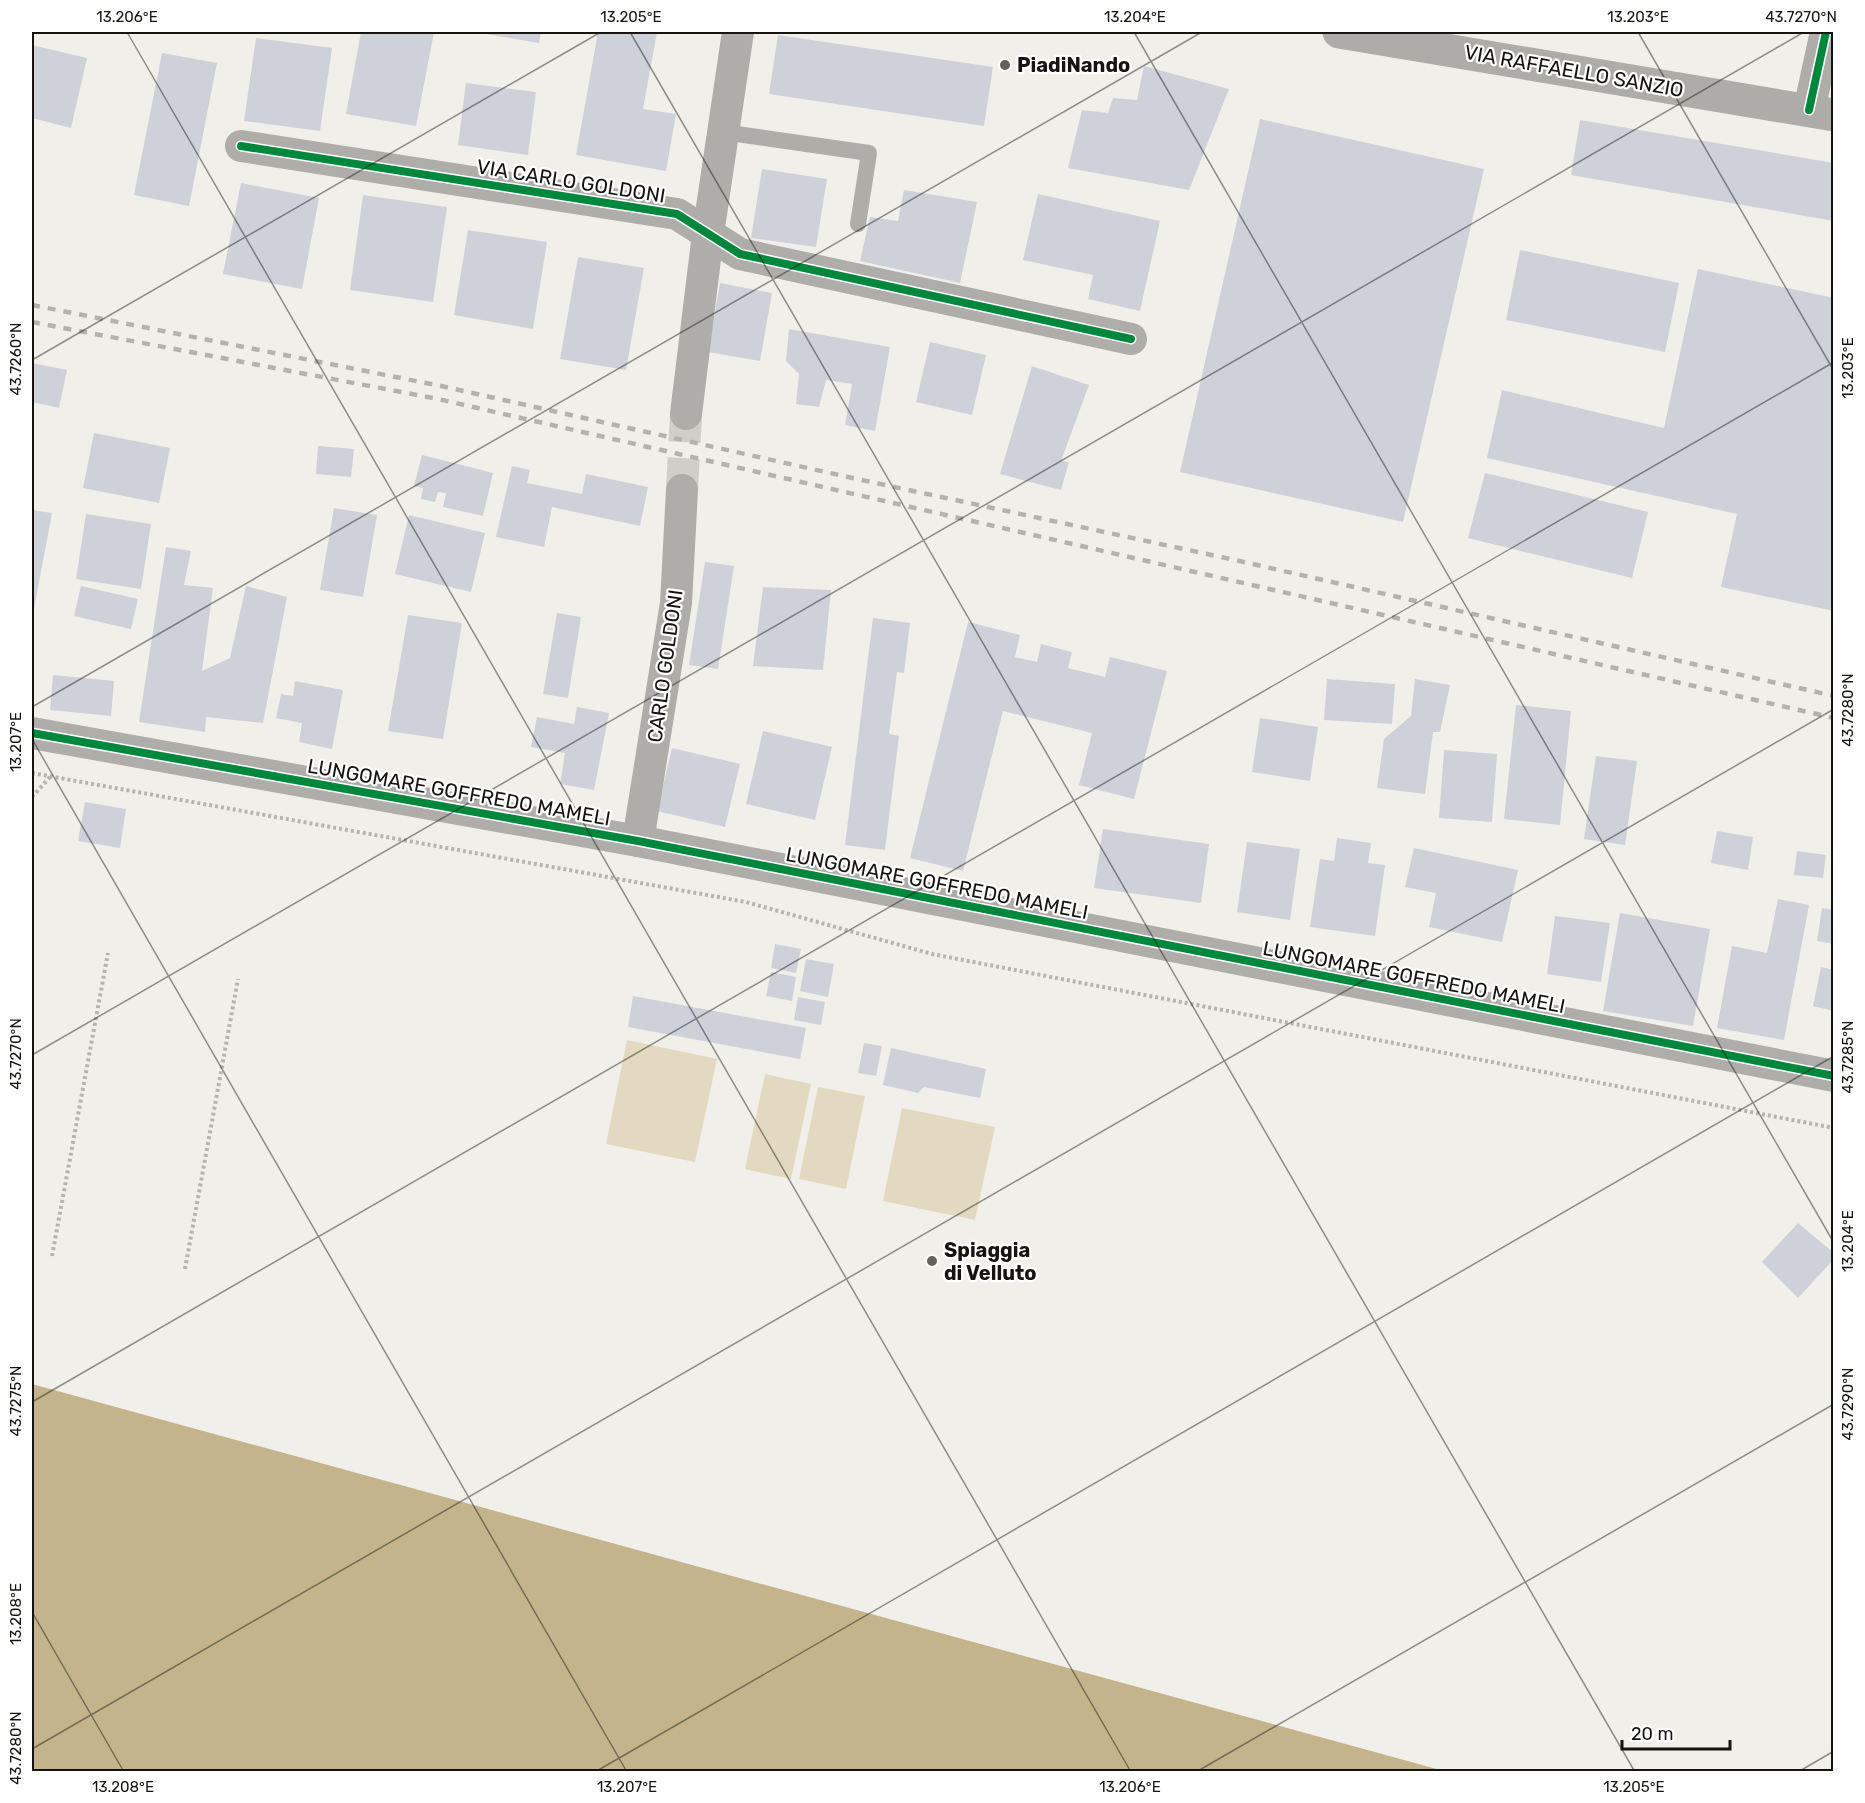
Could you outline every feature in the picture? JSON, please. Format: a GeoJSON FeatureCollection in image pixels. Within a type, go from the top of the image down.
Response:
{"type":"FeatureCollection","features":[{"type":"Feature","properties":{"kind":"main road","name":"VIA RAFFAELLO SANZIO"},"geometry":{"type":"LineString","coordinates":[[1339,32],[1821,112]]}},
{"type":"Feature","properties":{"kind":"street"},"geometry":{"type":"LineString","coordinates":[[686,414],[708,234],[738,32]]}},
{"type":"Feature","properties":{"kind":"street","name":"VIA RAFFAELLO SANZIO"},"geometry":{"type":"LineString","coordinates":[[1821,112],[1826,32]]}},
{"type":"Feature","properties":{"kind":"street","name":"VIA CARLO GOLDONI"},"geometry":{"type":"LineString","coordinates":[[241,146],[677,214],[740,254],[1131,339]]}},
{"type":"Feature","properties":{"kind":"street","name":"CARLO GOLDONI"},"geometry":{"type":"LineString","coordinates":[[638,841],[676,603],[682,490]]}},
{"type":"Feature","properties":{"kind":"street","name":"LUNGOMARE GOFFREDO MAMELI"},"geometry":{"type":"LineString","coordinates":[[32,733],[638,841],[1833,1076]]}},
{"type":"Feature","properties":{"kind":"lane"},"geometry":{"type":"LineString","coordinates":[[723,132],[869,153],[858,224]]}},
{"type":"Feature","properties":{"kind":"path"},"geometry":{"type":"LineString","coordinates":[[32,773],[746,902],[932,954],[1833,1128]]}},
{"type":"Feature","properties":{"kind":"path"},"geometry":{"type":"LineString","coordinates":[[32,797],[50,777]]}},
{"type":"Feature","properties":{"kind":"path"},"geometry":{"type":"LineString","coordinates":[[52,1256],[108,953]]}},
{"type":"Feature","properties":{"kind":"path"},"geometry":{"type":"LineString","coordinates":[[185,1269],[238,979]]}},
{"type":"Feature","properties":{"kind":"shaded area"},"geometry":{"type":"Polygon","coordinates":[[[627,1040],[717,1059],[695,1162],[606,1144],[627,1040]]]}},
{"type":"Feature","properties":{"kind":"shaded area"},"geometry":{"type":"Polygon","coordinates":[[[765,1074],[811,1084],[791,1179],[745,1169],[765,1074]]]}},
{"type":"Feature","properties":{"kind":"shaded area"},"geometry":{"type":"Polygon","coordinates":[[[818,1087],[865,1096],[846,1189],[799,1179],[818,1087]]]}},
{"type":"Feature","properties":{"kind":"shaded area"},"geometry":{"type":"Polygon","coordinates":[[[902,1108],[995,1127],[975,1220],[883,1201],[902,1108]]]}},
{"type":"Feature","properties":{"kind":"shaded area"},"geometry":{"type":"Polygon","coordinates":[[[32,1384],[1444,1771],[32,1771],[32,1384]]]}},
{"type":"Feature","properties":{"kind":"building"},"geometry":{"type":"Polygon","coordinates":[[[361,32],[434,32],[416,126],[346,114],[361,32]]]}},
{"type":"Feature","properties":{"kind":"building"},"geometry":{"type":"Polygon","coordinates":[[[474,32],[541,32],[539,43],[474,32]]]}},
{"type":"Feature","properties":{"kind":"building"},"geometry":{"type":"Polygon","coordinates":[[[598,32],[657,32],[643,109],[676,114],[666,171],[576,155],[598,32]]]}},
{"type":"Feature","properties":{"kind":"building"},"geometry":{"type":"Polygon","coordinates":[[[778,35],[993,67],[984,126],[769,94],[778,35]]]}},
{"type":"Feature","properties":{"kind":"building"},"geometry":{"type":"Polygon","coordinates":[[[256,38],[332,48],[320,131],[244,121],[256,38]]]}},
{"type":"Feature","properties":{"kind":"building"},"geometry":{"type":"Polygon","coordinates":[[[32,45],[87,58],[71,128],[32,118],[32,45]]]}},
{"type":"Feature","properties":{"kind":"building"},"geometry":{"type":"Polygon","coordinates":[[[162,53],[217,63],[189,206],[134,195],[162,53]]]}},
{"type":"Feature","properties":{"kind":"building"},"geometry":{"type":"Polygon","coordinates":[[[1144,66],[1229,89],[1189,190],[1068,168],[1082,110],[1108,113],[1113,98],[1137,100],[1144,66]]]}},
{"type":"Feature","properties":{"kind":"building"},"geometry":{"type":"Polygon","coordinates":[[[466,83],[536,92],[528,155],[458,145],[466,83]]]}},
{"type":"Feature","properties":{"kind":"building"},"geometry":{"type":"Polygon","coordinates":[[[1260,119],[1484,169],[1403,522],[1180,472],[1260,119]]]}},
{"type":"Feature","properties":{"kind":"building"},"geometry":{"type":"Polygon","coordinates":[[[1580,120],[1834,163],[1834,221],[1571,175],[1580,120]]]}},
{"type":"Feature","properties":{"kind":"building"},"geometry":{"type":"Polygon","coordinates":[[[762,169],[827,179],[816,247],[751,238],[762,169]]]}},
{"type":"Feature","properties":{"kind":"building"},"geometry":{"type":"Polygon","coordinates":[[[241,183],[319,198],[302,289],[223,274],[241,183]]]}},
{"type":"Feature","properties":{"kind":"building"},"geometry":{"type":"Polygon","coordinates":[[[904,190],[977,202],[960,283],[860,261],[870,217],[898,221],[904,190]]]}},
{"type":"Feature","properties":{"kind":"building"},"geometry":{"type":"Polygon","coordinates":[[[1038,194],[1160,221],[1140,311],[1088,299],[1093,275],[1023,260],[1038,194]]]}},
{"type":"Feature","properties":{"kind":"building"},"geometry":{"type":"Polygon","coordinates":[[[363,195],[447,207],[433,302],[350,290],[363,195]]]}},
{"type":"Feature","properties":{"kind":"building"},"geometry":{"type":"Polygon","coordinates":[[[468,230],[547,242],[533,329],[454,315],[468,230]]]}},
{"type":"Feature","properties":{"kind":"building"},"geometry":{"type":"Polygon","coordinates":[[[1520,250],[1679,283],[1665,352],[1506,320],[1520,250]]]}},
{"type":"Feature","properties":{"kind":"building"},"geometry":{"type":"Polygon","coordinates":[[[578,257],[644,268],[626,370],[560,359],[578,257]]]}},
{"type":"Feature","properties":{"kind":"building"},"geometry":{"type":"Polygon","coordinates":[[[1698,269],[1834,298],[1834,611],[1721,587],[1737,514],[1487,458],[1502,390],[1664,428],[1698,269]]]}},
{"type":"Feature","properties":{"kind":"building"},"geometry":{"type":"Polygon","coordinates":[[[720,283],[772,293],[760,361],[708,352],[720,283]]]}},
{"type":"Feature","properties":{"kind":"building"},"geometry":{"type":"Polygon","coordinates":[[[789,329],[890,347],[875,431],[845,425],[852,384],[826,380],[819,407],[796,404],[799,374],[786,361],[789,329]]]}},
{"type":"Feature","properties":{"kind":"building"},"geometry":{"type":"Polygon","coordinates":[[[930,342],[986,355],[972,415],[916,402],[930,342]]]}},
{"type":"Feature","properties":{"kind":"building"},"geometry":{"type":"Polygon","coordinates":[[[32,363],[67,370],[59,408],[32,402],[32,363]]]}},
{"type":"Feature","properties":{"kind":"building"},"geometry":{"type":"Polygon","coordinates":[[[1032,366],[1089,385],[1061,461],[1069,462],[1061,490],[1000,474],[1032,366]]]}},
{"type":"Feature","properties":{"kind":"building"},"geometry":{"type":"Polygon","coordinates":[[[94,433],[170,448],[159,503],[83,488],[94,433]]]}},
{"type":"Feature","properties":{"kind":"building"},"geometry":{"type":"Polygon","coordinates":[[[318,446],[354,449],[351,477],[316,474],[318,446]]]}},
{"type":"Feature","properties":{"kind":"building"},"geometry":{"type":"Polygon","coordinates":[[[422,455],[493,473],[483,516],[443,507],[446,493],[438,492],[435,502],[421,499],[423,488],[414,486],[422,455]]]}},
{"type":"Feature","properties":{"kind":"building"},"geometry":{"type":"Polygon","coordinates":[[[512,466],[530,470],[527,483],[582,494],[586,474],[648,487],[640,526],[552,507],[544,547],[496,537],[512,466]]]}},
{"type":"Feature","properties":{"kind":"building"},"geometry":{"type":"Polygon","coordinates":[[[1485,473],[1648,512],[1632,578],[1468,538],[1485,473]]]}},
{"type":"Feature","properties":{"kind":"building"},"geometry":{"type":"Polygon","coordinates":[[[334,508],[377,515],[363,597],[320,590],[334,508]]]}},
{"type":"Feature","properties":{"kind":"building"},"geometry":{"type":"Polygon","coordinates":[[[32,510],[52,513],[33,614],[32,614],[32,510]]]}},
{"type":"Feature","properties":{"kind":"building"},"geometry":{"type":"Polygon","coordinates":[[[86,514],[151,524],[141,589],[76,579],[86,514]]]}},
{"type":"Feature","properties":{"kind":"building"},"geometry":{"type":"Polygon","coordinates":[[[409,515],[485,533],[471,592],[395,574],[409,515]]]}},
{"type":"Feature","properties":{"kind":"building"},"geometry":{"type":"Polygon","coordinates":[[[166,547],[191,551],[184,585],[213,588],[202,671],[230,658],[246,586],[287,597],[263,723],[206,717],[205,732],[139,722],[166,547]]]}},
{"type":"Feature","properties":{"kind":"building"},"geometry":{"type":"Polygon","coordinates":[[[705,562],[734,566],[718,669],[689,665],[705,562]]]}},
{"type":"Feature","properties":{"kind":"building"},"geometry":{"type":"Polygon","coordinates":[[[81,586],[138,599],[131,629],[74,616],[81,586]]]}},
{"type":"Feature","properties":{"kind":"building"},"geometry":{"type":"Polygon","coordinates":[[[763,587],[831,590],[823,670],[753,666],[763,587]]]}},
{"type":"Feature","properties":{"kind":"building"},"geometry":{"type":"Polygon","coordinates":[[[557,613],[581,617],[568,698],[543,694],[557,613]]]}},
{"type":"Feature","properties":{"kind":"building"},"geometry":{"type":"Polygon","coordinates":[[[408,615],[462,623],[443,739],[388,731],[408,615]]]}},
{"type":"Feature","properties":{"kind":"building"},"geometry":{"type":"Polygon","coordinates":[[[873,618],[910,623],[904,673],[897,672],[889,734],[899,736],[885,850],[845,845],[873,618]]]}},
{"type":"Feature","properties":{"kind":"building"},"geometry":{"type":"Polygon","coordinates":[[[968,622],[1020,635],[1015,657],[1037,662],[1041,644],[1072,652],[1068,668],[1105,677],[1110,657],[1167,671],[1134,799],[1079,785],[1092,733],[1003,711],[963,871],[910,858],[968,622]]]}},
{"type":"Feature","properties":{"kind":"building"},"geometry":{"type":"Polygon","coordinates":[[[53,675],[114,681],[111,716],[50,710],[53,675]]]}},
{"type":"Feature","properties":{"kind":"building"},"geometry":{"type":"Polygon","coordinates":[[[1327,679],[1395,684],[1392,724],[1324,720],[1327,679]]]}},
{"type":"Feature","properties":{"kind":"building"},"geometry":{"type":"Polygon","coordinates":[[[1415,679],[1450,685],[1440,732],[1433,732],[1425,794],[1377,788],[1384,739],[1411,716],[1415,679]]]}},
{"type":"Feature","properties":{"kind":"building"},"geometry":{"type":"Polygon","coordinates":[[[295,681],[343,690],[332,749],[299,742],[302,723],[276,718],[281,694],[293,696],[295,681]]]}},
{"type":"Feature","properties":{"kind":"building"},"geometry":{"type":"Polygon","coordinates":[[[1516,705],[1571,711],[1560,825],[1504,819],[1516,705]]]}},
{"type":"Feature","properties":{"kind":"building"},"geometry":{"type":"Polygon","coordinates":[[[577,707],[609,713],[594,790],[560,784],[565,753],[531,747],[537,717],[574,724],[577,707]]]}},
{"type":"Feature","properties":{"kind":"building"},"geometry":{"type":"Polygon","coordinates":[[[1260,718],[1318,727],[1310,781],[1252,772],[1260,718]]]}},
{"type":"Feature","properties":{"kind":"building"},"geometry":{"type":"Polygon","coordinates":[[[763,731],[832,747],[815,820],[746,804],[763,731]]]}},
{"type":"Feature","properties":{"kind":"building"},"geometry":{"type":"Polygon","coordinates":[[[672,748],[740,764],[725,827],[657,811],[672,748]]]}},
{"type":"Feature","properties":{"kind":"building"},"geometry":{"type":"Polygon","coordinates":[[[1444,750],[1497,754],[1492,822],[1439,818],[1444,750]]]}},
{"type":"Feature","properties":{"kind":"building"},"geometry":{"type":"Polygon","coordinates":[[[1596,756],[1637,761],[1625,845],[1584,839],[1596,756]]]}},
{"type":"Feature","properties":{"kind":"building"},"geometry":{"type":"Polygon","coordinates":[[[85,802],[126,809],[120,848],[78,841],[85,802]]]}},
{"type":"Feature","properties":{"kind":"building"},"geometry":{"type":"Polygon","coordinates":[[[1103,829],[1209,844],[1201,903],[1094,888],[1103,829]]]}},
{"type":"Feature","properties":{"kind":"building"},"geometry":{"type":"Polygon","coordinates":[[[1717,831],[1753,837],[1748,870],[1711,863],[1717,831]]]}},
{"type":"Feature","properties":{"kind":"building"},"geometry":{"type":"Polygon","coordinates":[[[1337,838],[1371,843],[1368,863],[1385,865],[1375,936],[1310,927],[1320,859],[1334,861],[1337,838]]]}},
{"type":"Feature","properties":{"kind":"building"},"geometry":{"type":"Polygon","coordinates":[[[1247,842],[1300,849],[1290,920],[1237,912],[1247,842]]]}},
{"type":"Feature","properties":{"kind":"building"},"geometry":{"type":"Polygon","coordinates":[[[1414,848],[1518,870],[1502,942],[1429,927],[1436,893],[1405,887],[1414,848]]]}},
{"type":"Feature","properties":{"kind":"building"},"geometry":{"type":"Polygon","coordinates":[[[1797,851],[1826,855],[1823,878],[1794,875],[1797,851]]]}},
{"type":"Feature","properties":{"kind":"building"},"geometry":{"type":"Polygon","coordinates":[[[1778,899],[1809,905],[1784,1040],[1717,1028],[1732,946],[1767,953],[1778,899]]]}},
{"type":"Feature","properties":{"kind":"building"},"geometry":{"type":"Polygon","coordinates":[[[1822,908],[1834,910],[1834,944],[1817,941],[1822,908]]]}},
{"type":"Feature","properties":{"kind":"building"},"geometry":{"type":"Polygon","coordinates":[[[1620,913],[1710,929],[1693,1026],[1603,1011],[1620,913]]]}},
{"type":"Feature","properties":{"kind":"building"},"geometry":{"type":"Polygon","coordinates":[[[1555,916],[1610,923],[1601,982],[1547,974],[1555,916]]]}},
{"type":"Feature","properties":{"kind":"building"},"geometry":{"type":"Polygon","coordinates":[[[775,944],[801,949],[796,973],[771,968],[775,944]]]}},
{"type":"Feature","properties":{"kind":"building"},"geometry":{"type":"Polygon","coordinates":[[[806,959],[834,964],[828,997],[800,991],[806,959]]]}},
{"type":"Feature","properties":{"kind":"building"},"geometry":{"type":"Polygon","coordinates":[[[1821,967],[1834,970],[1834,1011],[1813,1006],[1821,967]]]}},
{"type":"Feature","properties":{"kind":"building"},"geometry":{"type":"Polygon","coordinates":[[[771,972],[796,977],[792,1001],[766,996],[771,972]]]}},
{"type":"Feature","properties":{"kind":"building"},"geometry":{"type":"Polygon","coordinates":[[[633,996],[806,1028],[800,1059],[628,1027],[633,996]]]}},
{"type":"Feature","properties":{"kind":"building"},"geometry":{"type":"Polygon","coordinates":[[[798,997],[825,1002],[821,1025],[794,1020],[798,997]]]}},
{"type":"Feature","properties":{"kind":"building"},"geometry":{"type":"Polygon","coordinates":[[[864,1043],[882,1046],[876,1076],[858,1073],[864,1043]]]}},
{"type":"Feature","properties":{"kind":"building"},"geometry":{"type":"Polygon","coordinates":[[[891,1048],[986,1069],[980,1098],[924,1087],[918,1093],[883,1085],[891,1048]]]}},
{"type":"Feature","properties":{"kind":"building"},"geometry":{"type":"Polygon","coordinates":[[[1798,1223],[1834,1253],[1834,1259],[1798,1298],[1762,1262],[1798,1223]]]}},
{"type":"Feature","properties":{"kind":"tunnel"},"geometry":{"type":"LineString","coordinates":[[682,490],[686,414]]}},
{"type":"Feature","properties":{"kind":"railway"},"geometry":{"type":"LineString","coordinates":[[32,305],[441,386],[1235,560],[1834,696]]}},
{"type":"Feature","properties":{"kind":"railway"},"geometry":{"type":"LineString","coordinates":[[32,322],[438,399],[1834,718]]}},
{"type":"Feature","properties":{"kind":"cycle path"},"geometry":{"type":"LineString","coordinates":[[1809,110],[1826,32]]}},
{"type":"Feature","properties":{"kind":"cycle path"},"geometry":{"type":"LineString","coordinates":[[241,146],[677,214],[740,254],[1131,339]]}},
{"type":"Feature","properties":{"kind":"cycle path"},"geometry":{"type":"LineString","coordinates":[[32,733],[638,841],[1834,1076]]}},
{"type":"Feature","properties":{"kind":"place","name":"PiadiNando"},"geometry":{"type":"Point","coordinates":[1005,65]}},
{"type":"Feature","properties":{"kind":"place","name":"Spiaggia di Velluto"},"geometry":{"type":"Point","coordinates":[932,1261]}}]}
